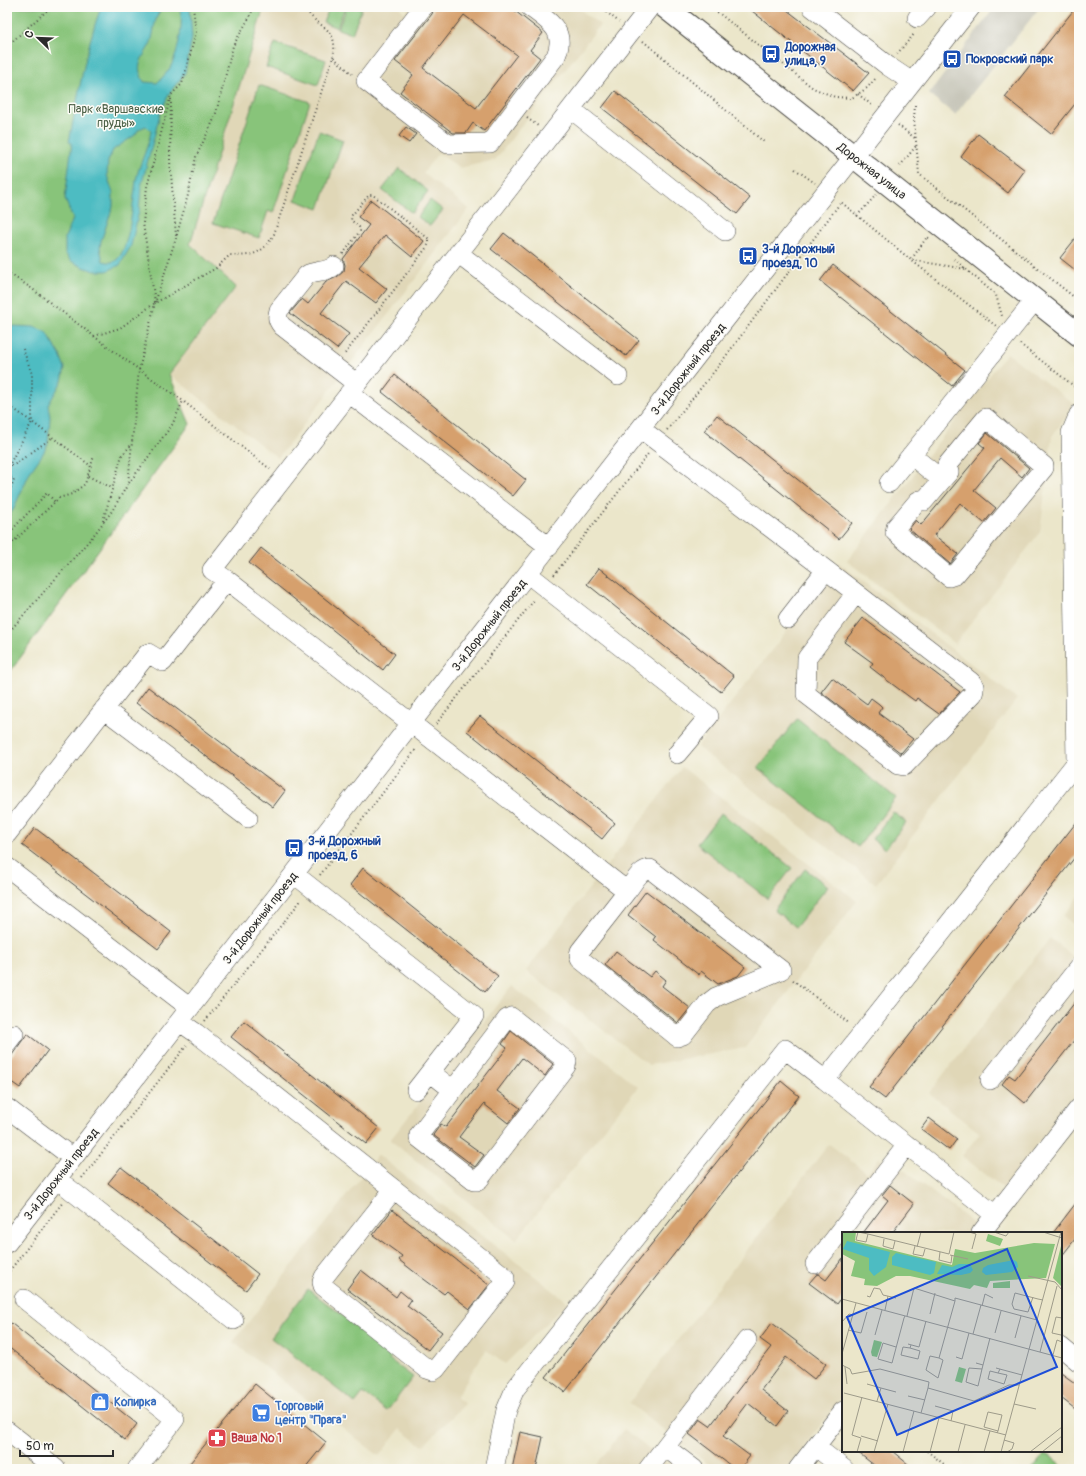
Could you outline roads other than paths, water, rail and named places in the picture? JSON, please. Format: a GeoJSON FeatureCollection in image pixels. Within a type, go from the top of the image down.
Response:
{"type":"FeatureCollection","features":[{"type":"Feature","properties":{"kind":"main road","name":"Дорожная улица"},"geometry":{"type":"LineString","coordinates":[[665,7],[1079,335]]}},
{"type":"Feature","properties":{"kind":"street"},"geometry":{"type":"LineString","coordinates":[[423,7],[366,81],[448,144],[490,143],[556,56],[560,47],[559,34],[552,23],[530,7]]}},
{"type":"Feature","properties":{"kind":"street"},"geometry":{"type":"LineString","coordinates":[[627,891],[412,723],[212,570],[282,478],[650,7]]}},
{"type":"Feature","properties":{"kind":"street"},"geometry":{"type":"LineString","coordinates":[[812,7],[888,66],[912,82]]}},
{"type":"Feature","properties":{"kind":"street","name":"3-й Дорожный проезд"},"geometry":{"type":"LineString","coordinates":[[7,1242],[642,429],[699,353],[971,7]]}},
{"type":"Feature","properties":{"kind":"street"},"geometry":{"type":"LineString","coordinates":[[571,109],[725,231]]}},
{"type":"Feature","properties":{"kind":"street"},"geometry":{"type":"LineString","coordinates":[[458,253],[618,376]]}},
{"type":"Feature","properties":{"kind":"street"},"geometry":{"type":"LineString","coordinates":[[334,266],[328,270],[312,272],[307,275],[279,310],[277,316],[278,322],[335,367],[353,388],[549,547]]}},
{"type":"Feature","properties":{"kind":"street"},"geometry":{"type":"LineString","coordinates":[[889,483],[1035,300]]}},
{"type":"Feature","properties":{"kind":"street"},"geometry":{"type":"LineString","coordinates":[[825,1080],[1076,763],[1071,434],[1079,414]]}},
{"type":"Feature","properties":{"kind":"street"},"geometry":{"type":"LineString","coordinates":[[986,418],[1044,466],[1044,468],[952,577],[946,575],[896,534],[895,530],[918,501],[920,500],[924,502],[942,480],[949,472],[946,467],[947,465],[986,418]]}},
{"type":"Feature","properties":{"kind":"street"},"geometry":{"type":"LineString","coordinates":[[642,429],[658,442],[826,570],[856,593],[970,681],[975,687],[973,694],[904,766],[898,765],[806,694],[806,658],[856,593]]}},
{"type":"Feature","properties":{"kind":"street"},"geometry":{"type":"LineString","coordinates":[[911,455],[942,480]]}},
{"type":"Feature","properties":{"kind":"street"},"geometry":{"type":"LineString","coordinates":[[788,619],[826,570]]}},
{"type":"Feature","properties":{"kind":"street"},"geometry":{"type":"LineString","coordinates":[[528,574],[710,716],[677,754]]}},
{"type":"Feature","properties":{"kind":"street"},"geometry":{"type":"LineString","coordinates":[[7,834],[148,653],[163,662],[227,580]]}},
{"type":"Feature","properties":{"kind":"street"},"geometry":{"type":"LineString","coordinates":[[104,709],[248,818]]}},
{"type":"Feature","properties":{"kind":"street"},"geometry":{"type":"LineString","coordinates":[[7,867],[185,1015],[196,1033],[394,1189],[505,1278],[505,1282],[433,1371],[427,1369],[323,1286],[322,1282],[394,1189]]}},
{"type":"Feature","properties":{"kind":"street"},"geometry":{"type":"LineString","coordinates":[[646,869],[650,869],[781,970],[716,997],[707,1004],[683,1035],[678,1037],[580,959],[580,951],[627,891],[642,872],[646,869]]}},
{"type":"Feature","properties":{"kind":"street"},"geometry":{"type":"LineString","coordinates":[[294,874],[474,1016],[416,1090]]}},
{"type":"Feature","properties":{"kind":"street"},"geometry":{"type":"LineString","coordinates":[[990,1080],[1079,967]]}},
{"type":"Feature","properties":{"kind":"street"},"geometry":{"type":"LineString","coordinates":[[509,1018],[512,1018],[567,1061],[566,1066],[478,1181],[474,1181],[419,1138],[419,1135],[453,1090],[509,1018]]}},
{"type":"Feature","properties":{"kind":"street"},"geometry":{"type":"LineString","coordinates":[[494,1469],[506,1410],[516,1389],[785,1049],[996,1215]]}},
{"type":"Feature","properties":{"kind":"street"},"geometry":{"type":"LineString","coordinates":[[430,1072],[453,1090]]}},
{"type":"Feature","properties":{"kind":"street"},"geometry":{"type":"LineString","coordinates":[[7,1108],[73,1158]]}},
{"type":"Feature","properties":{"kind":"street"},"geometry":{"type":"LineString","coordinates":[[982,1232],[1079,1108]]}},
{"type":"Feature","properties":{"kind":"street"},"geometry":{"type":"LineString","coordinates":[[815,1264],[906,1145]]}},
{"type":"Feature","properties":{"kind":"street"},"geometry":{"type":"LineString","coordinates":[[57,1178],[234,1320]]}},
{"type":"Feature","properties":{"kind":"street"},"geometry":{"type":"LineString","coordinates":[[24,1298],[175,1419],[137,1469]]}},
{"type":"Feature","properties":{"kind":"street"},"geometry":{"type":"LineString","coordinates":[[648,1469],[747,1340]]}},
{"type":"Feature","properties":{"kind":"street"},"geometry":{"type":"LineString","coordinates":[[1062,1348],[1079,1362]]}},
{"type":"Feature","properties":{"kind":"street"},"geometry":{"type":"LineString","coordinates":[[798,1469],[842,1412]]}},
{"type":"Feature","properties":{"kind":"street"},"geometry":{"type":"LineString","coordinates":[[7,1430],[56,1469]]}},
{"type":"Feature","properties":{"kind":"street"},"geometry":{"type":"LineString","coordinates":[[665,1447],[694,1469]]}},
{"type":"Feature","properties":{"kind":"street"},"geometry":{"type":"LineString","coordinates":[[816,1447],[844,1469]]}},
{"type":"Feature","properties":{"kind":"water"},"geometry":{"type":"Polygon","coordinates":[[[101,7],[163,7],[156,18],[151,42],[139,66],[144,82],[157,83],[165,75],[174,60],[181,28],[181,13],[179,7],[190,7],[192,38],[185,73],[170,92],[160,114],[141,187],[139,211],[131,246],[120,265],[107,271],[94,271],[83,267],[71,261],[65,253],[65,237],[73,219],[65,199],[72,143],[69,142],[82,74],[95,23],[101,7]],[[146,126],[139,129],[135,135],[113,150],[108,161],[107,175],[113,193],[113,206],[101,241],[100,248],[103,261],[115,261],[125,246],[137,175],[149,142],[151,131],[146,126]]]}},
{"type":"Feature","properties":{"kind":"water"},"geometry":{"type":"Polygon","coordinates":[[[14,326],[34,327],[46,332],[60,355],[65,368],[62,381],[48,405],[50,417],[48,444],[30,472],[13,510],[7,518],[7,328],[14,326]]]}},
{"type":"Feature","properties":{"kind":"place","name":"Дорожная улица, 9"},"geometry":{"type":"Point","coordinates":[771,54]}},
{"type":"Feature","properties":{"kind":"place","name":"Покровский парк"},"geometry":{"type":"Point","coordinates":[952,59]}},
{"type":"Feature","properties":{"kind":"place","name":"3-й Дорожный проезд, 10"},"geometry":{"type":"Point","coordinates":[748,256]}},
{"type":"Feature","properties":{"kind":"place","name":"3-й Дорожный проезд, 6"},"geometry":{"type":"Point","coordinates":[294,848]}},
{"type":"Feature","properties":{"kind":"place","name":"Копирка"},"geometry":{"type":"Point","coordinates":[100,1402]}},
{"type":"Feature","properties":{"kind":"place","name":"Торговый центр \"Прага\""},"geometry":{"type":"Point","coordinates":[261,1413]}},
{"type":"Feature","properties":{"kind":"place","name":"Ваша № 1"},"geometry":{"type":"Point","coordinates":[217,1438]}},
{"type":"Feature","properties":{"kind":"park label","name":"Парк «Варшавские пруды»"},"geometry":{"type":"Point","coordinates":[116,116]}}]}
